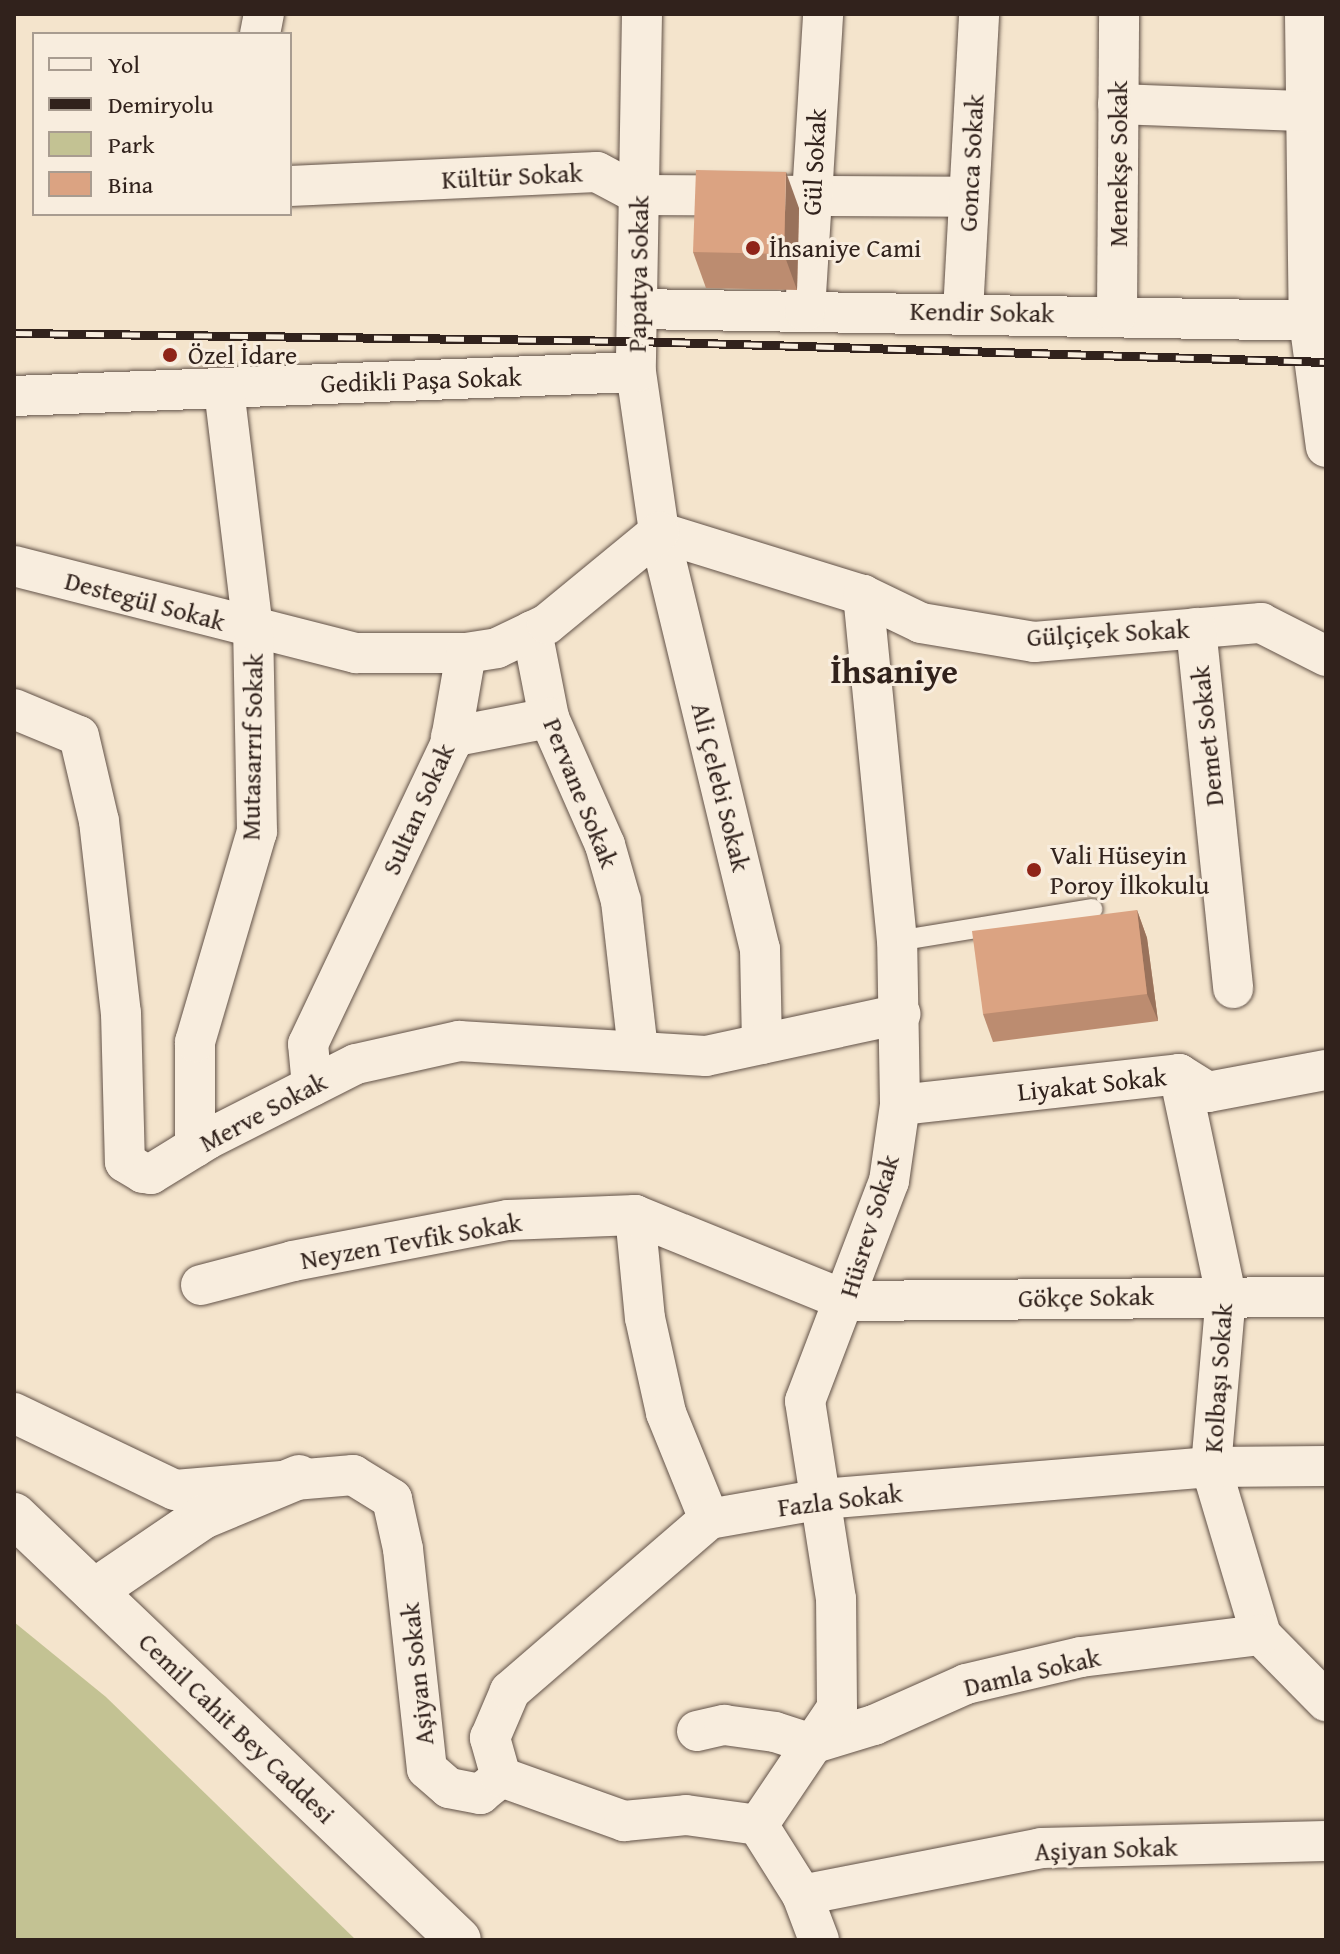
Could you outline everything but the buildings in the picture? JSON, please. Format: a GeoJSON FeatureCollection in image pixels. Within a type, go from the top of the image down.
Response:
{"type":"FeatureCollection","features":[{"type":"Feature","properties":{"kind":"street","name":"Papatya Sokak"},"geometry":{"type":"LineString","coordinates":[[642,14],[636,372],[659,532]]}},
{"type":"Feature","properties":{"kind":"street","name":"Gül Sokak"},"geometry":{"type":"LineString","coordinates":[[805,311],[823,14]]}},
{"type":"Feature","properties":{"kind":"street","name":"Gonca Sokak"},"geometry":{"type":"LineString","coordinates":[[963,312],[979,14]]}},
{"type":"Feature","properties":{"kind":"street","name":"Menekşe Sokak"},"geometry":{"type":"LineString","coordinates":[[1117,314],[1119,14]]}},
{"type":"Feature","properties":{"kind":"street"},"geometry":{"type":"LineString","coordinates":[[1305,14],[1316,111],[1317,320],[1326,447]]}},
{"type":"Feature","properties":{"kind":"street"},"geometry":{"type":"LineString","coordinates":[[1118,104],[1316,111]]}},
{"type":"Feature","properties":{"kind":"street","name":"Kültür Sokak"},"geometry":{"type":"LineString","coordinates":[[292,186],[597,172],[640,195],[969,197]]}},
{"type":"Feature","properties":{"kind":"street","name":"Kendir Sokak"},"geometry":{"type":"LineString","coordinates":[[637,309],[1117,314],[1317,320]]}},
{"type":"Feature","properties":{"kind":"street","name":"Gedikli Paşa Sokak"},"geometry":{"type":"LineString","coordinates":[[14,396],[636,372]]}},
{"type":"Feature","properties":{"kind":"street","name":"Mutasarrıf Sokak"},"geometry":{"type":"LineString","coordinates":[[195,1147],[195,1042],[257,832],[253,629],[224,388]]}},
{"type":"Feature","properties":{"kind":"street"},"geometry":{"type":"LineString","coordinates":[[466,653],[497,648],[532,631],[659,532]]}},
{"type":"Feature","properties":{"kind":"street","name":"Gülçiçek Sokak"},"geometry":{"type":"LineString","coordinates":[[659,532],[863,595],[921,623],[1034,642],[1261,623],[1326,656]]}},
{"type":"Feature","properties":{"kind":"street","name":"Ali Çelebi Sokak"},"geometry":{"type":"LineString","coordinates":[[659,532],[760,949],[762,1044]]}},
{"type":"Feature","properties":{"kind":"street","name":"Destegül Sokak"},"geometry":{"type":"LineString","coordinates":[[14,566],[356,653],[466,653]]}},
{"type":"Feature","properties":{"kind":"street","name":"Hüsrev Sokak"},"geometry":{"type":"LineString","coordinates":[[758,1825],[837,1708],[836,1599],[805,1401],[847,1301],[889,1181],[900,1105],[901,1014],[897,941],[863,595]]}},
{"type":"Feature","properties":{"kind":"street","name":"Demet Sokak"},"geometry":{"type":"LineString","coordinates":[[1196,628],[1233,988]]}},
{"type":"Feature","properties":{"kind":"street","name":"Pervane Sokak"},"geometry":{"type":"LineString","coordinates":[[532,631],[549,718],[605,845],[621,901],[638,1050]]}},
{"type":"Feature","properties":{"kind":"street","name":"Sultan Sokak"},"geometry":{"type":"LineString","coordinates":[[312,1086],[308,1044],[451,737],[466,653]]}},
{"type":"Feature","properties":{"kind":"street","name":"Merve Sokak"},"geometry":{"type":"LineString","coordinates":[[14,709],[79,736],[99,821],[121,1013],[125,1162],[151,1174],[195,1147],[356,1064],[459,1041],[706,1056],[901,1014]]}},
{"type":"Feature","properties":{"kind":"street"},"geometry":{"type":"LineString","coordinates":[[451,737],[549,718]]}},
{"type":"Feature","properties":{"kind":"street","name":"Liyakat Sokak"},"geometry":{"type":"LineString","coordinates":[[900,1105],[1179,1074],[1208,1092],[1326,1070]]}},
{"type":"Feature","properties":{"kind":"street","name":"Kolbaşı Sokak"},"geometry":{"type":"LineString","coordinates":[[1179,1074],[1226,1295],[1211,1467],[1261,1635],[1326,1701]]}},
{"type":"Feature","properties":{"kind":"street"},"geometry":{"type":"LineString","coordinates":[[635,1215],[645,1318],[666,1413],[709,1519],[510,1691],[490,1738],[501,1777],[624,1821],[686,1815],[758,1825],[802,1895],[819,1940]]}},
{"type":"Feature","properties":{"kind":"street","name":"Neyzen Tevfik Sokak"},"geometry":{"type":"LineString","coordinates":[[201,1285],[293,1261],[508,1220],[635,1215],[847,1301]]}},
{"type":"Feature","properties":{"kind":"street","name":"Gökçe Sokak"},"geometry":{"type":"LineString","coordinates":[[847,1301],[1226,1295],[1326,1297]]}},
{"type":"Feature","properties":{"kind":"street","name":"Aşiyan Sokak"},"geometry":{"type":"LineString","coordinates":[[14,1413],[175,1490],[299,1477],[353,1475],[392,1499],[403,1549],[427,1769],[449,1788],[480,1794],[501,1777]]}},
{"type":"Feature","properties":{"kind":"street","name":"Fazla Sokak"},"geometry":{"type":"LineString","coordinates":[[709,1519],[822,1499],[1211,1467],[1326,1466]]}},
{"type":"Feature","properties":{"kind":"street"},"geometry":{"type":"LineString","coordinates":[[94,1591],[203,1517],[299,1477]]}},
{"type":"Feature","properties":{"kind":"street","name":"Cemil Cahit Bey Caddesi"},"geometry":{"type":"LineString","coordinates":[[14,1515],[459,1940]]}},
{"type":"Feature","properties":{"kind":"street","name":"Damla Sokak"},"geometry":{"type":"LineString","coordinates":[[811,1744],[874,1725],[966,1684],[1081,1657],[1261,1635]]}},
{"type":"Feature","properties":{"kind":"street"},"geometry":{"type":"LineString","coordinates":[[697,1731],[724,1725],[775,1732],[811,1744]]}},
{"type":"Feature","properties":{"kind":"street","name":"Aşiyan Sokak"},"geometry":{"type":"LineString","coordinates":[[802,1895],[1041,1848],[1326,1841]]}},
{"type":"Feature","properties":{"kind":"lane"},"geometry":{"type":"LineString","coordinates":[[897,941],[1092,909]]}},
{"type":"Feature","properties":{"kind":"green space"},"geometry":{"type":"Polygon","coordinates":[[[14,1622],[106,1697],[356,1940],[14,1940],[14,1622]]]}},
{"type":"Feature","properties":{"kind":"railway"},"geometry":{"type":"LineString","coordinates":[[14,333],[636,341],[1326,362]]}},
{"type":"Feature","properties":{"kind":"place","name":"İhsaniye Cami"},"geometry":{"type":"Point","coordinates":[753,248]}},
{"type":"Feature","properties":{"kind":"place","name":"Özel İdare"},"geometry":{"type":"Point","coordinates":[170,355]}},
{"type":"Feature","properties":{"kind":"place","name":"Vali Hüseyin Poroy İlkokulu"},"geometry":{"type":"Point","coordinates":[1034,870]}},
{"type":"Feature","properties":{"kind":"district","name":"İhsaniye"},"geometry":{"type":"Point","coordinates":[894,671]}}]}
